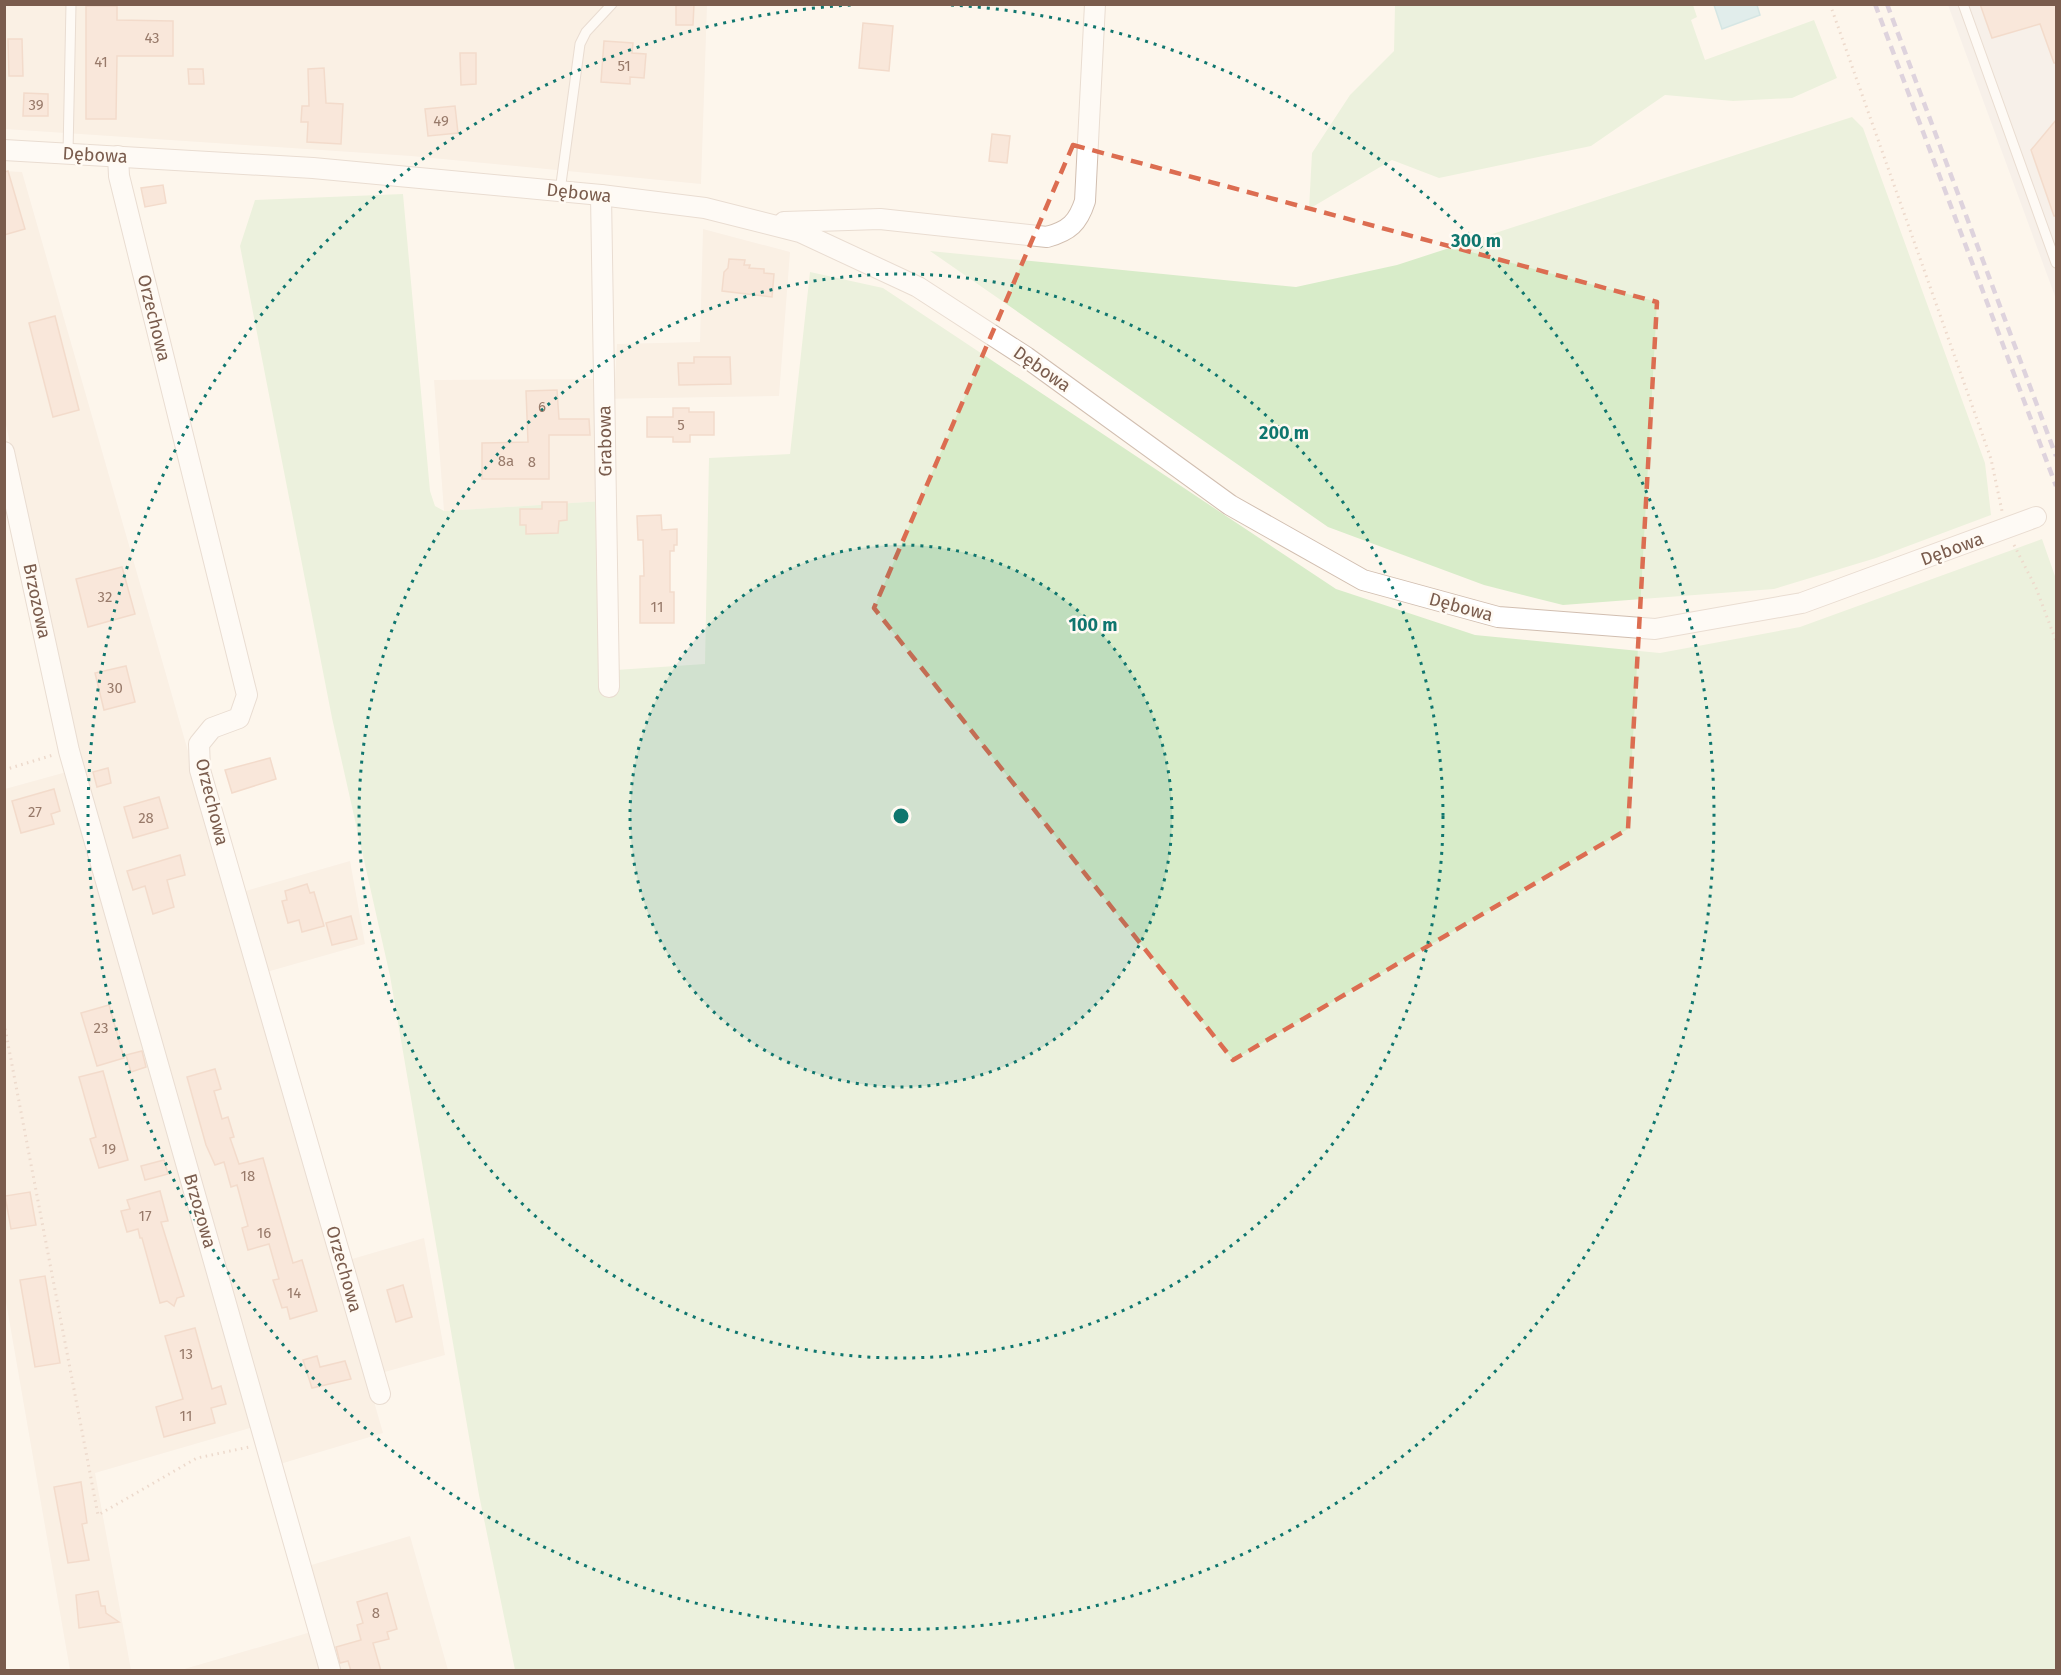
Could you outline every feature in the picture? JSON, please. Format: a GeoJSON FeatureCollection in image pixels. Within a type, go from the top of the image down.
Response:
{"type":"FeatureCollection","features":[{"type":"Feature","properties":{"kind":"street"},"geometry":{"type":"LineString","coordinates":[[763,223],[880,219],[1047,237],[1064,232],[1079,220],[1085,201],[1095,4]]}},
{"type":"Feature","properties":{"kind":"street","name":"Dębowa"},"geometry":{"type":"LineString","coordinates":[[4,150],[313,168],[601,195],[705,208],[800,232],[918,287],[1026,357],[1230,505],[1363,580],[1498,617],[1655,629],[1802,603],[2037,517]]}},
{"type":"Feature","properties":{"kind":"street","name":"Orzechowa"},"geometry":{"type":"LineString","coordinates":[[118,156],[119,176],[247,695],[239,718],[212,728],[199,744],[200,770],[380,1394]]}},
{"type":"Feature","properties":{"kind":"street","name":"Grabowa"},"geometry":{"type":"LineString","coordinates":[[601,195],[609,687]]}},
{"type":"Feature","properties":{"kind":"street","name":"Brzozowa"},"geometry":{"type":"LineString","coordinates":[[4,452],[69,751],[330,1671]]}},
{"type":"Feature","properties":{"kind":"lane"},"geometry":{"type":"LineString","coordinates":[[68,153],[71,4]]}},
{"type":"Feature","properties":{"kind":"lane"},"geometry":{"type":"LineString","coordinates":[[560,191],[580,44],[586,32],[612,4]]}},
{"type":"Feature","properties":{"kind":"lane"},"geometry":{"type":"LineString","coordinates":[[1963,4],[2056,263]]}},
{"type":"Feature","properties":{"kind":"path"},"geometry":{"type":"LineString","coordinates":[[1830,4],[1991,459],[2005,529],[2036,588],[2056,640]]}},
{"type":"Feature","properties":{"kind":"path"},"geometry":{"type":"LineString","coordinates":[[4,770],[69,751]]}},
{"type":"Feature","properties":{"kind":"path"},"geometry":{"type":"LineString","coordinates":[[4,1023],[98,1515],[197,1458],[266,1445]]}},
{"type":"Feature","properties":{"kind":"highlighted area"},"geometry":{"type":"Polygon","coordinates":[[[1073,145],[1657,302],[1628,829],[1233,1060],[874,608],[1073,145]]]}},
{"type":"Feature","properties":{"kind":"shaded area"},"geometry":{"type":"Polygon","coordinates":[[[4,5],[707,5],[701,184],[411,156],[5,129],[4,5]]]}},
{"type":"Feature","properties":{"kind":"shaded area"},"geometry":{"type":"Polygon","coordinates":[[[1948,5],[2056,5],[2056,299],[1948,5]]]}},
{"type":"Feature","properties":{"kind":"shaded area"},"geometry":{"type":"Polygon","coordinates":[[[4,171],[22,172],[335,1264],[424,1238],[445,1355],[367,1377],[383,1433],[280,1464],[267,1423],[95,1473],[131,1670],[70,1670],[5,1296],[5,789],[81,768],[5,420],[4,171]]]}},
{"type":"Feature","properties":{"kind":"shaded area"},"geometry":{"type":"Polygon","coordinates":[[[703,229],[790,252],[779,396],[596,399],[603,501],[444,511],[434,380],[615,379],[617,344],[700,342],[703,229]]]}},
{"type":"Feature","properties":{"kind":"shaded area"},"geometry":{"type":"Polygon","coordinates":[[[350,861],[365,944],[263,973],[242,892],[350,861]]]}},
{"type":"Feature","properties":{"kind":"shaded area"},"geometry":{"type":"Polygon","coordinates":[[[410,1536],[448,1670],[334,1670],[308,1566],[410,1536]]]}},
{"type":"Feature","properties":{"kind":"shaded area"},"geometry":{"type":"Polygon","coordinates":[[[311,1632],[322,1670],[181,1670],[311,1632]]]}},
{"type":"Feature","properties":{"kind":"green space"},"geometry":{"type":"Polygon","coordinates":[[[1395,5],[1693,5],[1697,17],[1691,20],[1705,60],[1814,20],[1837,78],[1792,98],[1733,101],[1665,95],[1591,146],[1439,178],[1392,160],[1309,209],[1312,153],[1350,95],[1394,51],[1395,5]]]}},
{"type":"Feature","properties":{"kind":"green space"},"geometry":{"type":"Polygon","coordinates":[[[1852,117],[1863,128],[1985,463],[1991,515],[1876,558],[1774,589],[1563,605],[1484,585],[1328,527],[930,251],[1296,287],[1397,265],[1852,117]]]}},
{"type":"Feature","properties":{"kind":"green space"},"geometry":{"type":"Polygon","coordinates":[[[403,194],[430,491],[435,506],[444,511],[603,501],[601,671],[705,664],[709,458],[790,454],[810,272],[883,288],[1336,589],[1475,635],[1660,653],[1800,627],[2042,539],[2056,579],[2056,1670],[515,1670],[479,1495],[390,976],[332,718],[240,246],[255,200],[403,194]]]}},
{"type":"Feature","properties":{"kind":"water"},"geometry":{"type":"Polygon","coordinates":[[[1714,5],[1757,5],[1760,15],[1722,29],[1714,5]]]}},
{"type":"Feature","properties":{"kind":"building"},"geometry":{"type":"Polygon","coordinates":[[[676,4],[694,4],[693,25],[676,25],[676,4]]]}},
{"type":"Feature","properties":{"kind":"building"},"geometry":{"type":"Polygon","coordinates":[[[1980,4],[2056,4],[2056,63],[2054,63],[2040,24],[1992,38],[1980,4]]]}},
{"type":"Feature","properties":{"kind":"building"},"geometry":{"type":"Polygon","coordinates":[[[86,6],[117,6],[117,20],[173,21],[173,56],[117,56],[116,119],[86,119],[86,6]]]}},
{"type":"Feature","properties":{"kind":"building"},"geometry":{"type":"Polygon","coordinates":[[[863,23],[893,26],[889,71],[859,68],[863,23]]]}},
{"type":"Feature","properties":{"kind":"building"},"geometry":{"type":"Polygon","coordinates":[[[8,39],[22,39],[23,76],[9,76],[8,39]]]}},
{"type":"Feature","properties":{"kind":"building"},"geometry":{"type":"Polygon","coordinates":[[[604,41],[633,43],[632,53],[646,54],[644,78],[630,77],[630,84],[601,82],[604,41]]]}},
{"type":"Feature","properties":{"kind":"building"},"geometry":{"type":"Polygon","coordinates":[[[460,53],[476,53],[476,84],[461,85],[460,53]]]}},
{"type":"Feature","properties":{"kind":"building"},"geometry":{"type":"Polygon","coordinates":[[[324,68],[326,103],[343,104],[341,144],[307,142],[308,122],[301,122],[302,106],[309,106],[308,69],[324,68]]]}},
{"type":"Feature","properties":{"kind":"building"},"geometry":{"type":"Polygon","coordinates":[[[188,69],[203,69],[204,84],[189,84],[188,69]]]}},
{"type":"Feature","properties":{"kind":"building"},"geometry":{"type":"Polygon","coordinates":[[[24,93],[48,94],[48,116],[23,116],[24,93]]]}},
{"type":"Feature","properties":{"kind":"building"},"geometry":{"type":"Polygon","coordinates":[[[455,106],[458,133],[428,136],[425,109],[455,106]]]}},
{"type":"Feature","properties":{"kind":"building"},"geometry":{"type":"Polygon","coordinates":[[[2056,120],[2056,216],[2054,216],[2031,150],[2056,120]]]}},
{"type":"Feature","properties":{"kind":"building"},"geometry":{"type":"Polygon","coordinates":[[[992,134],[1010,136],[1007,163],[989,161],[992,134]]]}},
{"type":"Feature","properties":{"kind":"building"},"geometry":{"type":"Polygon","coordinates":[[[8,171],[25,229],[4,235],[4,172],[8,171]]]}},
{"type":"Feature","properties":{"kind":"building"},"geometry":{"type":"Polygon","coordinates":[[[163,185],[166,203],[145,207],[141,188],[163,185]]]}},
{"type":"Feature","properties":{"kind":"building"},"geometry":{"type":"Polygon","coordinates":[[[729,259],[745,260],[744,265],[750,265],[749,268],[764,269],[764,273],[774,274],[772,297],[722,291],[724,272],[728,268],[729,259]]]}},
{"type":"Feature","properties":{"kind":"building"},"geometry":{"type":"Polygon","coordinates":[[[55,316],[79,410],[53,417],[29,323],[55,316]]]}},
{"type":"Feature","properties":{"kind":"building"},"geometry":{"type":"Polygon","coordinates":[[[694,357],[730,357],[731,384],[679,385],[678,363],[694,363],[694,357]]]}},
{"type":"Feature","properties":{"kind":"building"},"geometry":{"type":"Polygon","coordinates":[[[557,390],[559,419],[589,419],[590,435],[549,435],[549,479],[482,479],[482,443],[528,442],[526,391],[557,390]]]}},
{"type":"Feature","properties":{"kind":"building"},"geometry":{"type":"Polygon","coordinates":[[[673,408],[689,408],[689,412],[714,412],[714,435],[690,435],[690,442],[673,442],[673,437],[647,437],[647,417],[673,417],[673,408]]]}},
{"type":"Feature","properties":{"kind":"building"},"geometry":{"type":"Polygon","coordinates":[[[542,502],[567,502],[567,520],[559,521],[558,533],[526,534],[526,525],[520,525],[520,509],[542,509],[542,502]]]}},
{"type":"Feature","properties":{"kind":"building"},"geometry":{"type":"Polygon","coordinates":[[[661,515],[662,530],[677,529],[677,545],[674,545],[674,551],[670,551],[670,592],[674,592],[674,623],[640,623],[640,576],[644,576],[643,540],[638,540],[637,516],[661,515]]]}},
{"type":"Feature","properties":{"kind":"building"},"geometry":{"type":"Polygon","coordinates":[[[122,567],[135,614],[88,627],[76,579],[122,567]]]}},
{"type":"Feature","properties":{"kind":"building"},"geometry":{"type":"Polygon","coordinates":[[[126,666],[135,702],[104,710],[95,673],[126,666]]]}},
{"type":"Feature","properties":{"kind":"building"},"geometry":{"type":"Polygon","coordinates":[[[270,758],[276,779],[232,793],[225,770],[270,758]]]}},
{"type":"Feature","properties":{"kind":"building"},"geometry":{"type":"Polygon","coordinates":[[[108,768],[111,783],[97,787],[93,772],[108,768]]]}},
{"type":"Feature","properties":{"kind":"building"},"geometry":{"type":"Polygon","coordinates":[[[54,789],[60,811],[51,814],[54,824],[21,833],[12,801],[54,789]]]}},
{"type":"Feature","properties":{"kind":"building"},"geometry":{"type":"Polygon","coordinates":[[[159,797],[168,828],[133,838],[124,807],[159,797]]]}},
{"type":"Feature","properties":{"kind":"building"},"geometry":{"type":"Polygon","coordinates":[[[180,855],[185,875],[167,880],[174,907],[153,914],[145,886],[133,890],[127,871],[180,855]]]}},
{"type":"Feature","properties":{"kind":"building"},"geometry":{"type":"Polygon","coordinates":[[[307,884],[310,893],[314,892],[324,926],[302,932],[299,920],[288,923],[282,901],[287,900],[285,891],[307,884]]]}},
{"type":"Feature","properties":{"kind":"building"},"geometry":{"type":"Polygon","coordinates":[[[351,916],[357,939],[332,945],[326,923],[351,916]]]}},
{"type":"Feature","properties":{"kind":"building"},"geometry":{"type":"Polygon","coordinates":[[[109,1005],[124,1058],[97,1066],[81,1013],[109,1005]]]}},
{"type":"Feature","properties":{"kind":"building"},"geometry":{"type":"Polygon","coordinates":[[[142,1051],[146,1067],[131,1072],[126,1055],[142,1051]]]}},
{"type":"Feature","properties":{"kind":"building"},"geometry":{"type":"Polygon","coordinates":[[[215,1069],[221,1089],[214,1091],[222,1119],[228,1117],[234,1137],[230,1138],[239,1164],[263,1158],[293,1263],[302,1260],[317,1311],[290,1319],[287,1307],[282,1308],[273,1280],[279,1279],[269,1244],[248,1250],[242,1228],[248,1226],[237,1185],[231,1187],[224,1162],[215,1165],[206,1145],[187,1077],[215,1069]]]}},
{"type":"Feature","properties":{"kind":"building"},"geometry":{"type":"Polygon","coordinates":[[[103,1071],[128,1160],[99,1168],[90,1139],[96,1137],[79,1077],[103,1071]]]}},
{"type":"Feature","properties":{"kind":"building"},"geometry":{"type":"Polygon","coordinates":[[[164,1160],[168,1174],[145,1180],[141,1166],[164,1160]]]}},
{"type":"Feature","properties":{"kind":"building"},"geometry":{"type":"Polygon","coordinates":[[[160,1191],[168,1221],[161,1222],[184,1296],[177,1298],[174,1306],[167,1301],[160,1303],[142,1238],[140,1238],[138,1229],[127,1232],[121,1211],[130,1209],[127,1200],[160,1191]]]}},
{"type":"Feature","properties":{"kind":"building"},"geometry":{"type":"Polygon","coordinates":[[[30,1192],[36,1225],[11,1229],[5,1196],[30,1192]]]}},
{"type":"Feature","properties":{"kind":"building"},"geometry":{"type":"Polygon","coordinates":[[[45,1276],[60,1363],[35,1367],[20,1280],[45,1276]]]}},
{"type":"Feature","properties":{"kind":"building"},"geometry":{"type":"Polygon","coordinates":[[[403,1285],[412,1317],[396,1322],[387,1290],[403,1285]]]}},
{"type":"Feature","properties":{"kind":"building"},"geometry":{"type":"Polygon","coordinates":[[[195,1328],[212,1389],[221,1386],[226,1404],[211,1408],[215,1423],[164,1437],[156,1407],[183,1399],[165,1336],[195,1328]]]}},
{"type":"Feature","properties":{"kind":"building"},"geometry":{"type":"Polygon","coordinates":[[[317,1356],[320,1367],[345,1361],[351,1379],[312,1388],[303,1360],[317,1356]]]}},
{"type":"Feature","properties":{"kind":"building"},"geometry":{"type":"Polygon","coordinates":[[[81,1482],[87,1523],[82,1524],[89,1560],[68,1563],[54,1487],[81,1482]]]}},
{"type":"Feature","properties":{"kind":"building"},"geometry":{"type":"Polygon","coordinates":[[[98,1591],[101,1606],[105,1606],[106,1613],[119,1622],[79,1628],[76,1595],[98,1591]]]}},
{"type":"Feature","properties":{"kind":"building"},"geometry":{"type":"Polygon","coordinates":[[[387,1593],[397,1629],[387,1632],[389,1639],[373,1643],[381,1671],[351,1671],[348,1661],[340,1663],[336,1647],[361,1640],[357,1625],[363,1623],[357,1602],[387,1593]]]}},
{"type":"Feature","properties":{"kind":"railway"},"geometry":{"type":"LineString","coordinates":[[1875,4],[2056,486]]}},
{"type":"Feature","properties":{"kind":"railway"},"geometry":{"type":"LineString","coordinates":[[1887,4],[2056,456]]}}]}
